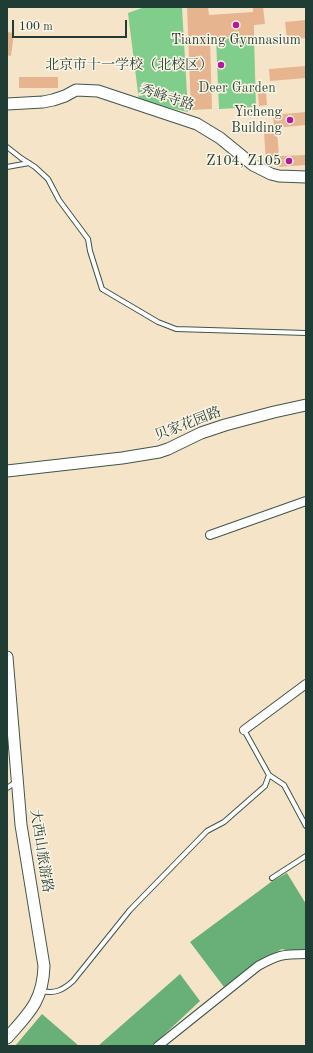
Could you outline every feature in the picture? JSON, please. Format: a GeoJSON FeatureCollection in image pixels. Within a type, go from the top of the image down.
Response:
{"type":"FeatureCollection","features":[{"type":"Feature","properties":{"kind":"street","name":"秀峰寺路"},"geometry":{"type":"LineString","coordinates":[[7,104],[43,102],[65,96],[76,90],[98,91],[197,124],[220,138],[253,165],[272,174],[280,176],[306,177]]}},
{"type":"Feature","properties":{"kind":"street","name":"贝家花园路"},"geometry":{"type":"LineString","coordinates":[[7,472],[159,452],[201,433],[225,425],[306,405]]}},
{"type":"Feature","properties":{"kind":"street"},"geometry":{"type":"LineString","coordinates":[[210,535],[306,501]]}},
{"type":"Feature","properties":{"kind":"street","name":"大西山旅游路"},"geometry":{"type":"LineString","coordinates":[[7,657],[21,825],[44,960],[44,979],[42,991],[32,1010],[7,1038]]}},
{"type":"Feature","properties":{"kind":"street"},"geometry":{"type":"LineString","coordinates":[[244,730],[306,684]]}},
{"type":"Feature","properties":{"kind":"street"},"geometry":{"type":"LineString","coordinates":[[158,1046],[258,966],[274,957],[284,954],[306,954]]}},
{"type":"Feature","properties":{"kind":"lane"},"geometry":{"type":"LineString","coordinates":[[7,147],[35,167],[48,179],[59,200],[88,239],[90,251],[102,289],[158,322],[176,328],[306,333]]}},
{"type":"Feature","properties":{"kind":"lane"},"geometry":{"type":"LineString","coordinates":[[7,167],[29,163]]}},
{"type":"Feature","properties":{"kind":"lane"},"geometry":{"type":"LineString","coordinates":[[244,730],[268,775],[284,785],[306,826]]}},
{"type":"Feature","properties":{"kind":"lane"},"geometry":{"type":"LineString","coordinates":[[42,991],[49,993],[65,989],[130,910],[207,831],[224,822],[265,786],[268,775]]}},
{"type":"Feature","properties":{"kind":"lane"},"geometry":{"type":"LineString","coordinates":[[7,788],[17,782]]}},
{"type":"Feature","properties":{"kind":"lane"},"geometry":{"type":"LineString","coordinates":[[272,878],[306,856]]}},
{"type":"Feature","properties":{"kind":"green space"},"geometry":{"type":"Polygon","coordinates":[[[182,7],[188,112],[139,101],[128,13],[142,8],[182,7]]]}},
{"type":"Feature","properties":{"kind":"green space","name":"Deer Garden"},"geometry":{"type":"Polygon","coordinates":[[[254,37],[256,107],[219,109],[216,39],[254,37]]]}},
{"type":"Feature","properties":{"kind":"green space"},"geometry":{"type":"Polygon","coordinates":[[[287,873],[306,904],[306,951],[299,954],[282,949],[254,964],[224,987],[190,942],[271,882],[287,873]]]}},
{"type":"Feature","properties":{"kind":"green space"},"geometry":{"type":"Polygon","coordinates":[[[180,974],[200,1001],[152,1046],[98,1046],[180,974]]]}},
{"type":"Feature","properties":{"kind":"green space"},"geometry":{"type":"Polygon","coordinates":[[[42,1014],[79,1046],[15,1046],[42,1014]]]}},
{"type":"Feature","properties":{"kind":"building"},"geometry":{"type":"Polygon","coordinates":[[[187,7],[208,7],[209,15],[253,12],[253,7],[263,7],[265,24],[254,25],[254,36],[210,38],[212,109],[191,110],[187,7]]]}},
{"type":"Feature","properties":{"kind":"building"},"geometry":{"type":"Polygon","coordinates":[[[306,20],[306,38],[287,40],[285,22],[306,20]]]}},
{"type":"Feature","properties":{"kind":"building"},"geometry":{"type":"Polygon","coordinates":[[[7,32],[14,33],[11,56],[7,55],[7,32]]]}},
{"type":"Feature","properties":{"kind":"building"},"geometry":{"type":"Polygon","coordinates":[[[306,66],[306,78],[270,81],[269,69],[306,66]]]}},
{"type":"Feature","properties":{"kind":"building"},"geometry":{"type":"Polygon","coordinates":[[[19,77],[58,77],[58,88],[19,88],[19,77]]]}},
{"type":"Feature","properties":{"kind":"building"},"geometry":{"type":"Polygon","coordinates":[[[266,92],[267,105],[259,106],[258,93],[266,92]]]}},
{"type":"Feature","properties":{"kind":"building","name":"Yicheng Building"},"geometry":{"type":"Polygon","coordinates":[[[306,112],[306,125],[274,128],[273,115],[306,112]]]}},
{"type":"Feature","properties":{"kind":"building"},"geometry":{"type":"Polygon","coordinates":[[[277,131],[279,156],[306,155],[306,165],[277,167],[277,162],[266,163],[264,132],[277,131]]]}},
{"type":"Feature","properties":{"kind":"place","name":"Tianxing Gymnasium"},"geometry":{"type":"Point","coordinates":[236,25]}},
{"type":"Feature","properties":{"kind":"place","name":"北京市十一学校（北校区）"},"geometry":{"type":"Point","coordinates":[221,65]}},
{"type":"Feature","properties":{"kind":"place","name":"Yicheng Building"},"geometry":{"type":"Point","coordinates":[290,120]}},
{"type":"Feature","properties":{"kind":"place","name":"Z104, Z105"},"geometry":{"type":"Point","coordinates":[289,161]}}]}
